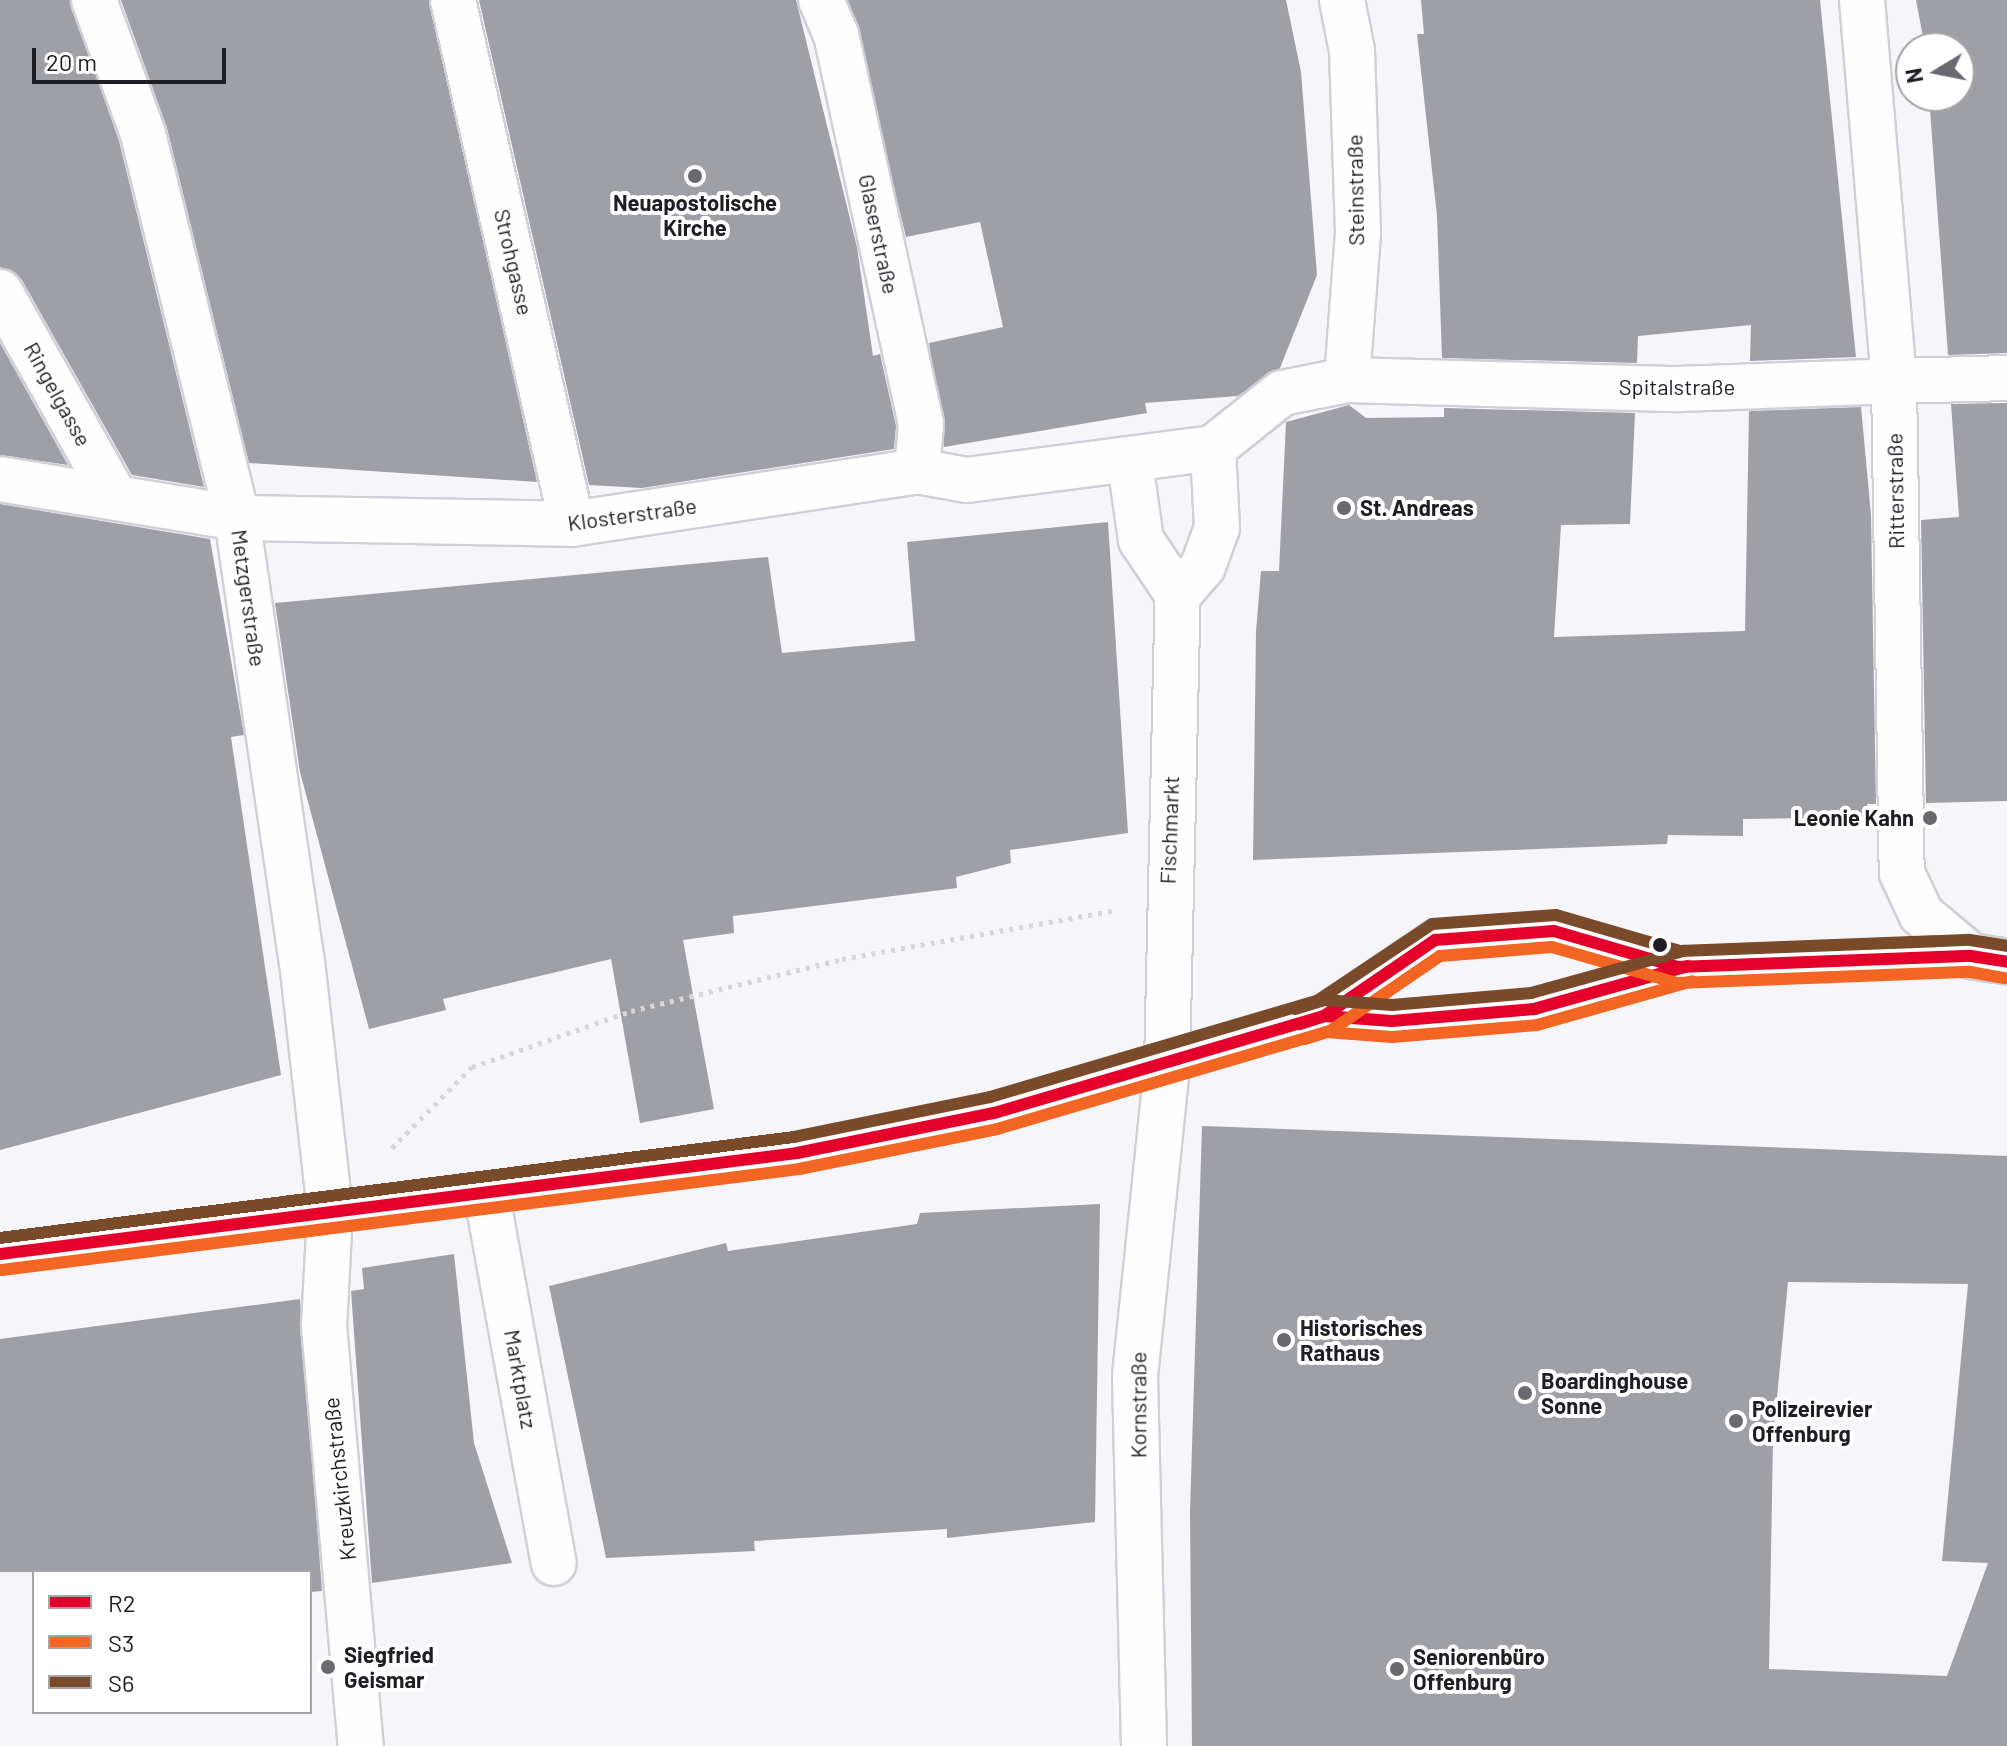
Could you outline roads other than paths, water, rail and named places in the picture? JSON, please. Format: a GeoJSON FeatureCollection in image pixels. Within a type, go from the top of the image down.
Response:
{"type":"FeatureCollection","features":[{"type":"Feature","properties":{"kind":"street","name":"Metzgerstraße"},"geometry":{"type":"LineString","coordinates":[[94,0],[143,134],[237,518],[302,961],[330,1212]]}},
{"type":"Feature","properties":{"kind":"street","name":"Strohgasse"},"geometry":{"type":"LineString","coordinates":[[453,0],[572,524]]}},
{"type":"Feature","properties":{"kind":"street","name":"Glaserstraße"},"geometry":{"type":"LineString","coordinates":[[821,0],[836,35],[921,424],[917,471]]}},
{"type":"Feature","properties":{"kind":"street","name":"Steinstraße"},"geometry":{"type":"LineString","coordinates":[[1342,0],[1352,51],[1358,233],[1347,380]]}},
{"type":"Feature","properties":{"kind":"street","name":"Ritterstraße"},"geometry":{"type":"LineString","coordinates":[[1862,0],[1894,381],[1902,873],[1921,914],[1989,959]]}},
{"type":"Feature","properties":{"kind":"street","name":"Ringelgasse"},"geometry":{"type":"LineString","coordinates":[[0,292],[115,497]]}},
{"type":"Feature","properties":{"kind":"street","name":"Spitalstraße"},"geometry":{"type":"LineString","coordinates":[[1347,380],[1679,389],[2007,378]]}},
{"type":"Feature","properties":{"kind":"street"},"geometry":{"type":"LineString","coordinates":[[1130,463],[1141,540],[1178,595],[1203,566],[1217,528],[1213,448],[1282,393],[1347,380]]}},
{"type":"Feature","properties":{"kind":"street","name":"Klosterstraße"},"geometry":{"type":"LineString","coordinates":[[0,479],[237,518],[572,524],[917,471],[967,480],[1130,463],[1213,448]]}},
{"type":"Feature","properties":{"kind":"street","name":"Fischmarkt"},"geometry":{"type":"LineString","coordinates":[[1167,1065],[1167,901],[1178,595]]}},
{"type":"Feature","properties":{"kind":"street","name":"Kornstraße"},"geometry":{"type":"LineString","coordinates":[[1144,1746],[1135,1376],[1167,1065]]}},
{"type":"Feature","properties":{"kind":"street","name":"Marktplatz"},"geometry":{"type":"LineString","coordinates":[[487,1196],[554,1563]]}},
{"type":"Feature","properties":{"kind":"street","name":"Kreuzkirchstraße"},"geometry":{"type":"LineString","coordinates":[[330,1212],[324,1326],[361,1746]]}},
{"type":"Feature","properties":{"kind":"lane"},"geometry":{"type":"LineString","coordinates":[[0,1254],[330,1212],[487,1196],[797,1153],[994,1113],[1167,1065],[1324,1016],[1435,940],[1554,931],[1678,967]]}},
{"type":"Feature","properties":{"kind":"lane"},"geometry":{"type":"LineString","coordinates":[[1324,1016],[1392,1021],[1534,1009],[1678,967],[1989,959]]}},
{"type":"Feature","properties":{"kind":"place","name":"Neuapostolische Kirche"},"geometry":{"type":"Point","coordinates":[695,176]}},
{"type":"Feature","properties":{"kind":"place","name":"St. Andreas"},"geometry":{"type":"Point","coordinates":[1344,508]}},
{"type":"Feature","properties":{"kind":"place","name":"Leonie Kahn"},"geometry":{"type":"Point","coordinates":[1930,818]}},
{"type":"Feature","properties":{"kind":"place","name":"Historisches Rathaus"},"geometry":{"type":"Point","coordinates":[1284,1340]}},
{"type":"Feature","properties":{"kind":"place","name":"Boardinghouse Sonne"},"geometry":{"type":"Point","coordinates":[1525,1393]}},
{"type":"Feature","properties":{"kind":"place","name":"Polizeirevier Offenburg"},"geometry":{"type":"Point","coordinates":[1736,1421]}},
{"type":"Feature","properties":{"kind":"place","name":"Siegfried Geismar"},"geometry":{"type":"Point","coordinates":[328,1667]}},
{"type":"Feature","properties":{"kind":"place","name":"Seniorenbüro Offenburg"},"geometry":{"type":"Point","coordinates":[1397,1669]}}]}
